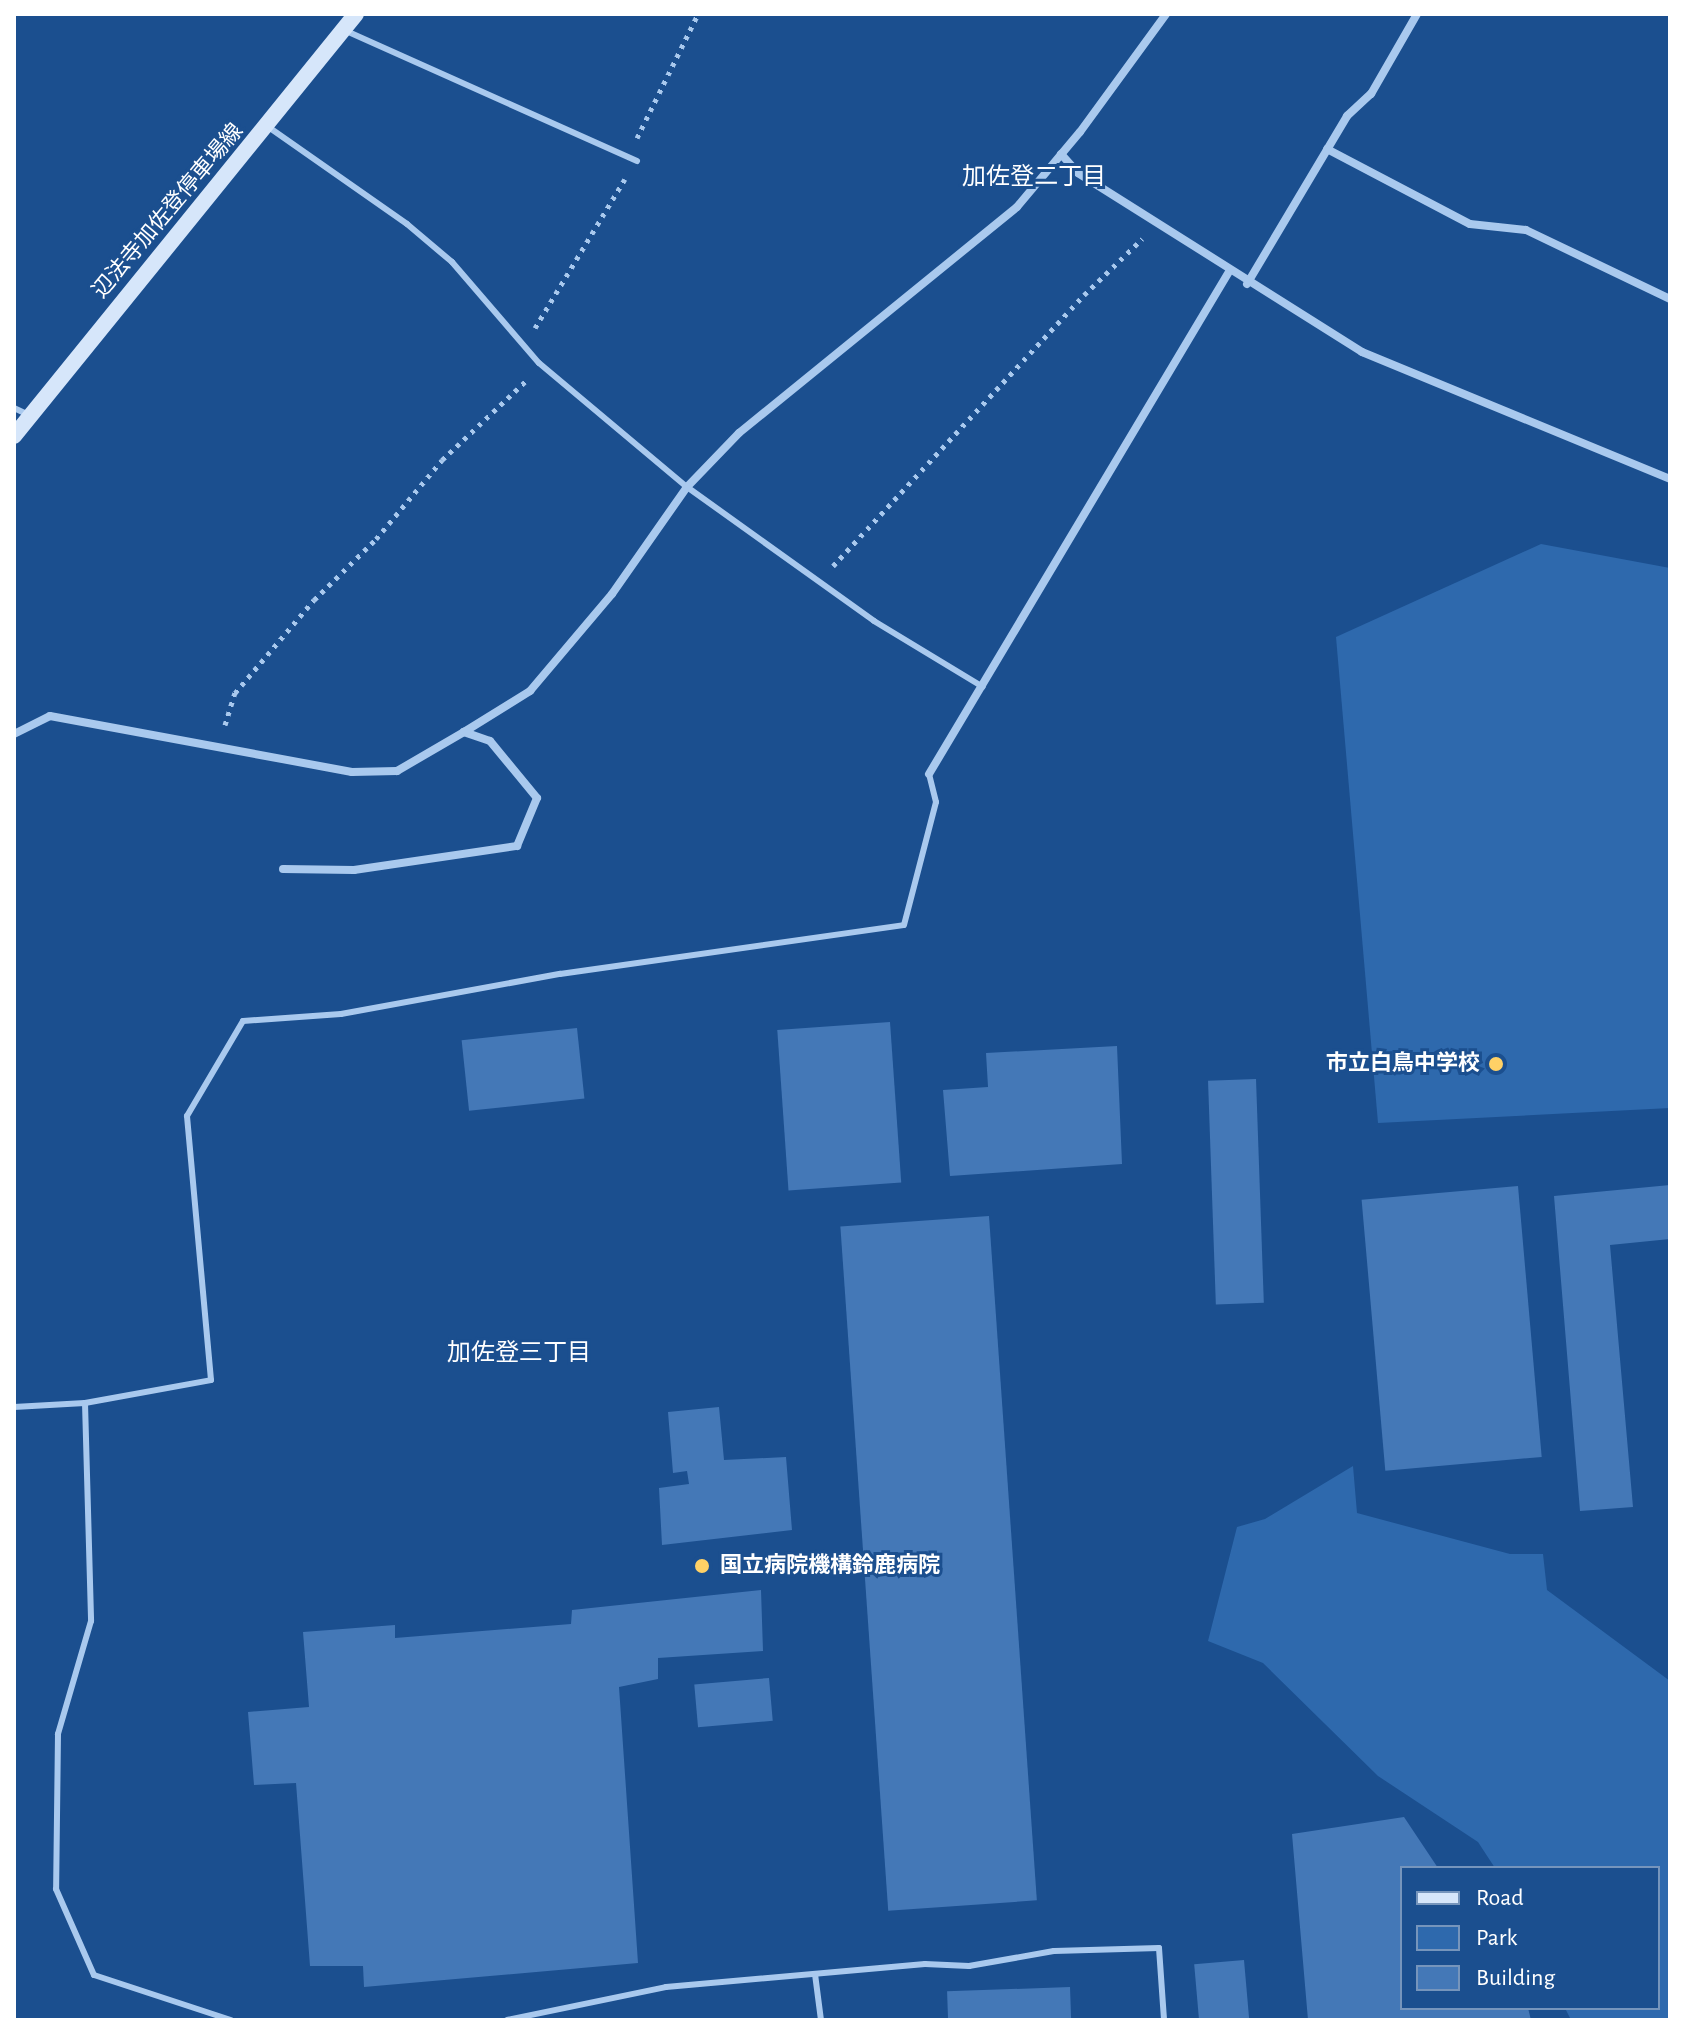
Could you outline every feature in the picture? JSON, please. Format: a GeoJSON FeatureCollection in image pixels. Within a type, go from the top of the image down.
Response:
{"type":"FeatureCollection","features":[{"type":"Feature","properties":{"kind":"main road","name":"辺法寺加佐登停車場線"},"geometry":{"type":"LineString","coordinates":[[14,436],[356,14]]}},
{"type":"Feature","properties":{"kind":"street"},"geometry":{"type":"LineString","coordinates":[[14,734],[50,716],[352,772],[397,771],[530,691],[570,647],[687,487],[739,433],[1017,207],[1061,154],[1166,14]]}},
{"type":"Feature","properties":{"kind":"street"},"geometry":{"type":"LineString","coordinates":[[1247,284],[1347,116],[1371,94],[1417,14]]}},
{"type":"Feature","properties":{"kind":"street"},"geometry":{"type":"LineString","coordinates":[[1327,149],[1470,224],[1526,230],[1670,299]]}},
{"type":"Feature","properties":{"kind":"street"},"geometry":{"type":"LineString","coordinates":[[1061,154],[1078,173],[1247,284],[1362,352],[1670,479]]}},
{"type":"Feature","properties":{"kind":"street"},"geometry":{"type":"LineString","coordinates":[[929,774],[1230,270]]}},
{"type":"Feature","properties":{"kind":"street"},"geometry":{"type":"LineString","coordinates":[[283,869],[354,870],[517,846],[537,798],[490,741],[464,732]]}},
{"type":"Feature","properties":{"kind":"lane"},"geometry":{"type":"LineString","coordinates":[[344,30],[637,161]]}},
{"type":"Feature","properties":{"kind":"lane"},"geometry":{"type":"LineString","coordinates":[[267,126],[407,224],[452,262],[539,363],[687,487],[819,582],[983,687]]}},
{"type":"Feature","properties":{"kind":"lane"},"geometry":{"type":"LineString","coordinates":[[14,408],[30,416]]}},
{"type":"Feature","properties":{"kind":"lane"},"geometry":{"type":"LineString","coordinates":[[14,1407],[85,1403],[211,1380],[187,1116],[243,1021],[341,1014],[560,974],[904,925],[936,802],[929,774]]}},
{"type":"Feature","properties":{"kind":"lane"},"geometry":{"type":"LineString","coordinates":[[85,1403],[91,1621],[58,1734],[56,1889],[94,1975],[231,2020]]}},
{"type":"Feature","properties":{"kind":"lane"},"geometry":{"type":"LineString","coordinates":[[507,2020],[666,1987],[925,1964],[969,1966],[1054,1951],[1159,1948],[1164,2020]]}},
{"type":"Feature","properties":{"kind":"lane"},"geometry":{"type":"LineString","coordinates":[[815,1974],[821,2020]]}},
{"type":"Feature","properties":{"kind":"path"},"geometry":{"type":"LineString","coordinates":[[628,157],[698,14]]}},
{"type":"Feature","properties":{"kind":"path"},"geometry":{"type":"LineString","coordinates":[[525,346],[637,161]]}},
{"type":"Feature","properties":{"kind":"path"},"geometry":{"type":"LineString","coordinates":[[819,582],[1084,295],[1158,224]]}},
{"type":"Feature","properties":{"kind":"path"},"geometry":{"type":"LineString","coordinates":[[219,745],[235,693],[442,460],[528,380],[539,363]]}},
{"type":"Feature","properties":{"kind":"green space"},"geometry":{"type":"Polygon","coordinates":[[[1541,544],[1670,568],[1670,1108],[1378,1123],[1336,637],[1541,544]]]}},
{"type":"Feature","properties":{"kind":"green space"},"geometry":{"type":"Polygon","coordinates":[[[1353,1466],[1357,1513],[1510,1554],[1543,1554],[1547,1590],[1670,1681],[1670,2020],[1571,2020],[1566,2010],[1660,2010],[1660,1866],[1494,1866],[1478,1842],[1378,1776],[1263,1663],[1208,1641],[1237,1527],[1265,1519],[1353,1466]]]}},
{"type":"Feature","properties":{"kind":"building"},"geometry":{"type":"Polygon","coordinates":[[[890,1022],[901,1183],[789,1190],[777,1030],[890,1022]]]}},
{"type":"Feature","properties":{"kind":"building"},"geometry":{"type":"Polygon","coordinates":[[[577,1028],[584,1099],[469,1111],[462,1040],[577,1028]]]}},
{"type":"Feature","properties":{"kind":"building"},"geometry":{"type":"Polygon","coordinates":[[[1117,1046],[1122,1164],[950,1176],[943,1090],[988,1087],[986,1053],[1117,1046]]]}},
{"type":"Feature","properties":{"kind":"building"},"geometry":{"type":"Polygon","coordinates":[[[1256,1079],[1264,1303],[1216,1305],[1208,1081],[1256,1079]]]}},
{"type":"Feature","properties":{"kind":"building"},"geometry":{"type":"Polygon","coordinates":[[[1670,1185],[1670,1239],[1610,1245],[1633,1507],[1580,1511],[1554,1196],[1670,1185]]]}},
{"type":"Feature","properties":{"kind":"building"},"geometry":{"type":"Polygon","coordinates":[[[1518,1186],[1542,1457],[1385,1471],[1362,1200],[1518,1186]]]}},
{"type":"Feature","properties":{"kind":"building"},"geometry":{"type":"Polygon","coordinates":[[[989,1216],[1037,1900],[888,1911],[840,1226],[989,1216]]]}},
{"type":"Feature","properties":{"kind":"building"},"geometry":{"type":"Polygon","coordinates":[[[719,1407],[724,1460],[786,1457],[792,1530],[662,1545],[659,1488],[689,1484],[687,1471],[673,1473],[668,1412],[719,1407]]]}},
{"type":"Feature","properties":{"kind":"building"},"geometry":{"type":"Polygon","coordinates":[[[761,1590],[763,1651],[658,1658],[658,1679],[619,1687],[638,1963],[364,1987],[363,1966],[310,1966],[296,1783],[254,1785],[248,1712],[309,1707],[303,1632],[395,1625],[395,1638],[571,1624],[572,1610],[761,1590]]]}},
{"type":"Feature","properties":{"kind":"building"},"geometry":{"type":"Polygon","coordinates":[[[769,1678],[773,1721],[698,1727],[694,1685],[769,1678]]]}},
{"type":"Feature","properties":{"kind":"building"},"geometry":{"type":"Polygon","coordinates":[[[1404,1817],[1437,1866],[1400,1866],[1400,2010],[1528,2010],[1531,2020],[1308,2020],[1292,1834],[1404,1817]]]}},
{"type":"Feature","properties":{"kind":"building"},"geometry":{"type":"Polygon","coordinates":[[[1244,1960],[1249,2020],[1199,2020],[1194,1964],[1244,1960]]]}},
{"type":"Feature","properties":{"kind":"building"},"geometry":{"type":"Polygon","coordinates":[[[1070,1987],[1071,2020],[948,2020],[947,1991],[1070,1987]]]}},
{"type":"Feature","properties":{"kind":"place","name":"市立白鳥中学校"},"geometry":{"type":"Point","coordinates":[1496,1064]}},
{"type":"Feature","properties":{"kind":"place","name":"国立病院機構鈴鹿病院"},"geometry":{"type":"Point","coordinates":[702,1566]}},
{"type":"Feature","properties":{"kind":"district","name":"加佐登二丁目"},"geometry":{"type":"Point","coordinates":[1034,178]}},
{"type":"Feature","properties":{"kind":"district","name":"加佐登三丁目"},"geometry":{"type":"Point","coordinates":[519,1354]}}]}
